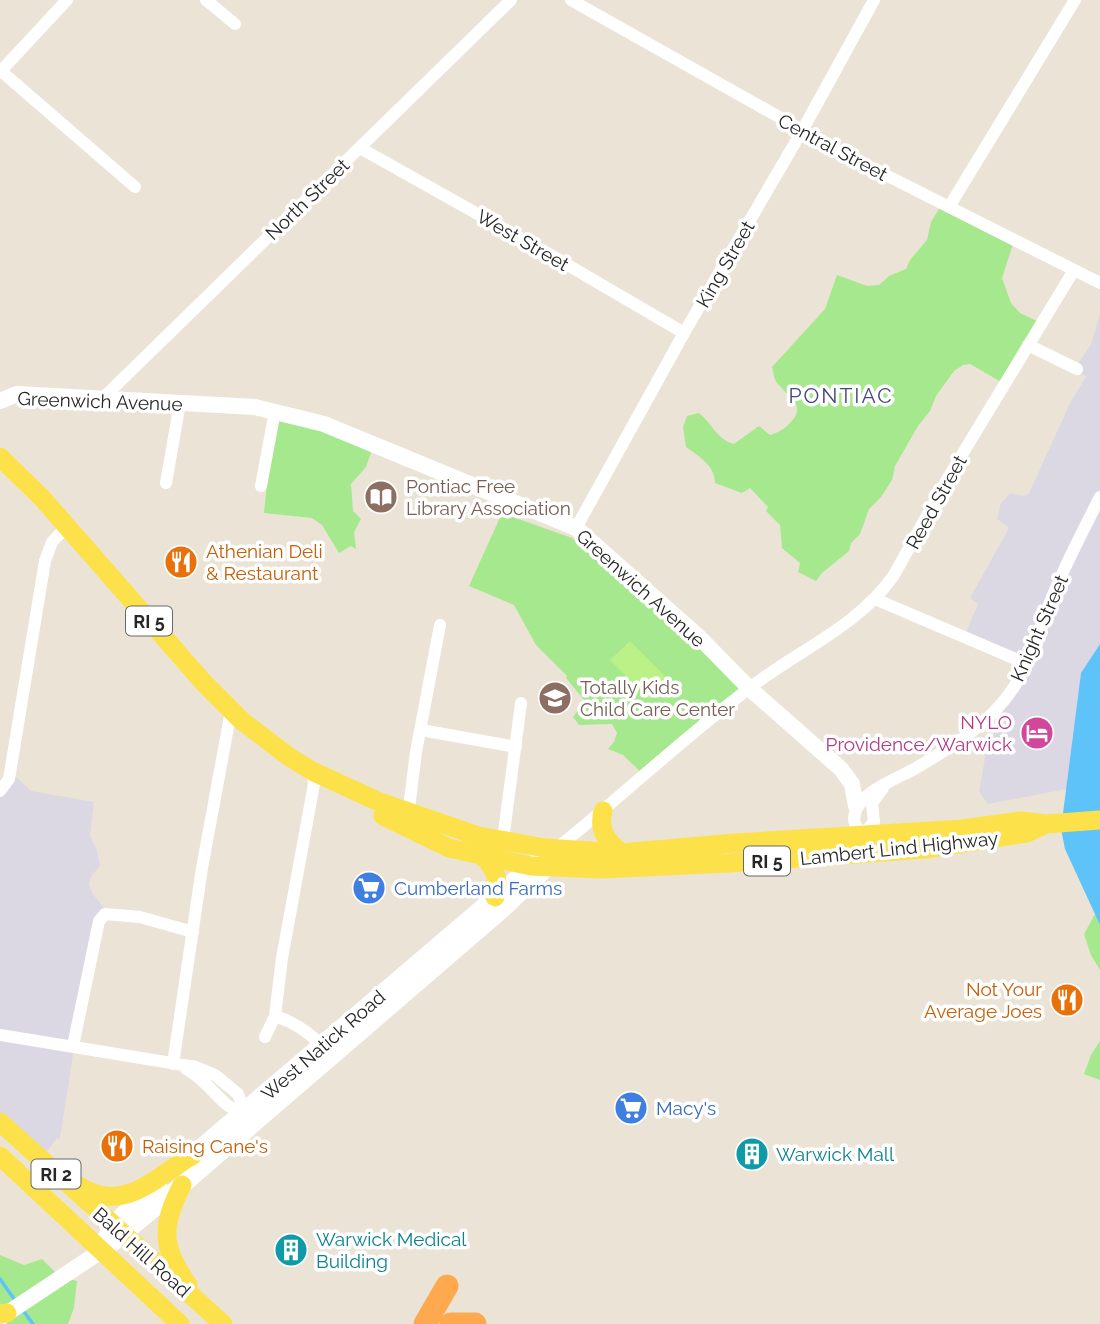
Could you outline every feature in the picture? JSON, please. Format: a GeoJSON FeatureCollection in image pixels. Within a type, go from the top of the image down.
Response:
{"type":"FeatureCollection","features":[{"type":"Feature","properties":{"kind":"highway"},"geometry":{"type":"LineString","coordinates":[[425,1324],[447,1286]]}},
{"type":"Feature","properties":{"kind":"highway"},"geometry":{"type":"LineString","coordinates":[[451,1324],[475,1324]]}},
{"type":"Feature","properties":{"kind":"main road","name":"Lambert Lind Highway"},"geometry":{"type":"LineString","coordinates":[[0,457],[67,526],[231,711],[288,756],[312,771],[408,813],[478,836],[557,848],[621,853],[861,844],[957,845],[1027,834],[1055,824],[1100,820]]}},
{"type":"Feature","properties":{"kind":"main road","name":"Lambert Lind Highway"},"geometry":{"type":"LineString","coordinates":[[312,771],[334,790],[449,848],[539,867],[673,867],[861,844]]}},
{"type":"Feature","properties":{"kind":"main road"},"geometry":{"type":"LineString","coordinates":[[603,811],[600,822],[603,832],[608,842],[621,853]]}},
{"type":"Feature","properties":{"kind":"main road","name":"West Natick Road"},"geometry":{"type":"LineString","coordinates":[[101,1251],[118,1230],[126,1212],[193,1155],[248,1119],[499,912],[557,848]]}},
{"type":"Feature","properties":{"kind":"main road"},"geometry":{"type":"LineString","coordinates":[[481,855],[491,862],[495,872],[498,885],[495,897]]}},
{"type":"Feature","properties":{"kind":"main road","name":"West Natick Road"},"geometry":{"type":"LineString","coordinates":[[118,1230],[182,1185],[322,1046],[495,897],[539,867]]}},
{"type":"Feature","properties":{"kind":"main road","name":"Bald Hill Road"},"geometry":{"type":"LineString","coordinates":[[0,1122],[223,1324]]}},
{"type":"Feature","properties":{"kind":"main road"},"geometry":{"type":"LineString","coordinates":[[28,1148],[90,1193],[109,1198],[126,1196],[137,1191],[193,1155]]}},
{"type":"Feature","properties":{"kind":"main road","name":"Bald Hill Road"},"geometry":{"type":"LineString","coordinates":[[0,1156],[180,1324]]}},
{"type":"Feature","properties":{"kind":"main road"},"geometry":{"type":"LineString","coordinates":[[182,1185],[171,1209],[166,1232],[169,1248],[182,1276],[201,1304]]}},
{"type":"Feature","properties":{"kind":"street"},"geometry":{"type":"LineString","coordinates":[[67,0],[0,71],[135,187]]}},
{"type":"Feature","properties":{"kind":"street"},"geometry":{"type":"LineString","coordinates":[[206,0],[235,24]]}},
{"type":"Feature","properties":{"kind":"street","name":"North Street"},"geometry":{"type":"LineString","coordinates":[[103,398],[511,0]]}},
{"type":"Feature","properties":{"kind":"street","name":"Central Street"},"geometry":{"type":"LineString","coordinates":[[571,0],[802,131],[1100,284]]}},
{"type":"Feature","properties":{"kind":"street","name":"King Street"},"geometry":{"type":"LineString","coordinates":[[576,528],[874,0]]}},
{"type":"Feature","properties":{"kind":"street"},"geometry":{"type":"LineString","coordinates":[[949,207],[1075,0]]}},
{"type":"Feature","properties":{"kind":"street","name":"West Street"},"geometry":{"type":"LineString","coordinates":[[360,148],[684,333]]}},
{"type":"Feature","properties":{"kind":"street","name":"Reed Street"},"geometry":{"type":"LineString","coordinates":[[749,688],[855,617],[875,599],[894,575],[949,476],[1074,270]]}},
{"type":"Feature","properties":{"kind":"street"},"geometry":{"type":"LineString","coordinates":[[1028,345],[1077,369]]}},
{"type":"Feature","properties":{"kind":"street","name":"Greenwich Avenue"},"geometry":{"type":"LineString","coordinates":[[0,401],[17,394],[255,407],[275,411],[324,424],[576,528],[841,769],[852,784],[856,806]]}},
{"type":"Feature","properties":{"kind":"street"},"geometry":{"type":"LineString","coordinates":[[166,483],[180,403]]}},
{"type":"Feature","properties":{"kind":"street"},"geometry":{"type":"LineString","coordinates":[[261,486],[275,411]]}},
{"type":"Feature","properties":{"kind":"street","name":"Knight Street"},"geometry":{"type":"LineString","coordinates":[[856,806],[867,793],[949,748],[981,724],[1014,688],[1056,588],[1100,497]]}},
{"type":"Feature","properties":{"kind":"street"},"geometry":{"type":"LineString","coordinates":[[0,790],[9,779],[45,562],[54,538],[67,526]]}},
{"type":"Feature","properties":{"kind":"street"},"geometry":{"type":"LineString","coordinates":[[875,599],[1025,663]]}},
{"type":"Feature","properties":{"kind":"street"},"geometry":{"type":"LineString","coordinates":[[409,808],[440,625]]}},
{"type":"Feature","properties":{"kind":"street","name":"West Natick Road"},"geometry":{"type":"LineString","coordinates":[[557,848],[749,688]]}},
{"type":"Feature","properties":{"kind":"street"},"geometry":{"type":"LineString","coordinates":[[503,840],[521,703]]}},
{"type":"Feature","properties":{"kind":"street"},"geometry":{"type":"LineString","coordinates":[[173,1064],[202,868],[231,711]]}},
{"type":"Feature","properties":{"kind":"street"},"geometry":{"type":"LineString","coordinates":[[421,730],[516,747]]}},
{"type":"Feature","properties":{"kind":"street"},"geometry":{"type":"LineString","coordinates":[[265,1037],[275,1016],[282,958],[314,784],[312,771]]}},
{"type":"Feature","properties":{"kind":"street"},"geometry":{"type":"LineString","coordinates":[[861,844],[874,822],[872,803],[884,786]]}},
{"type":"Feature","properties":{"kind":"street"},"geometry":{"type":"LineString","coordinates":[[856,806],[854,823],[861,844]]}},
{"type":"Feature","properties":{"kind":"street"},"geometry":{"type":"LineString","coordinates":[[73,1046],[92,950],[102,917],[110,914],[140,917],[193,932]]}},
{"type":"Feature","properties":{"kind":"street"},"geometry":{"type":"LineString","coordinates":[[275,1016],[291,1021],[322,1046]]}},
{"type":"Feature","properties":{"kind":"street"},"geometry":{"type":"LineString","coordinates":[[0,1035],[173,1064],[197,1075],[229,1108],[248,1119]]}},
{"type":"Feature","properties":{"kind":"street","name":"West Natick Road"},"geometry":{"type":"LineString","coordinates":[[9,1311],[101,1251]]}},
{"type":"Feature","properties":{"kind":"shaded area"},"geometry":{"type":"Polygon","coordinates":[[[1100,314],[1100,644],[1081,674],[1067,789],[988,804],[979,792],[986,752],[1024,664],[964,637],[978,604],[970,598],[1009,528],[997,519],[1001,503],[1010,493],[1025,496],[1029,493],[1071,401],[1086,377],[1076,367],[1091,344],[1100,314]]]}},
{"type":"Feature","properties":{"kind":"shaded area"},"geometry":{"type":"Polygon","coordinates":[[[11,772],[31,791],[94,802],[90,836],[97,850],[100,866],[89,883],[92,893],[107,911],[74,1048],[61,1133],[45,1154],[0,1122],[0,788],[11,772]]]}},
{"type":"Feature","properties":{"kind":"green space"},"geometry":{"type":"Polygon","coordinates":[[[942,204],[1015,238],[1002,278],[1011,303],[1020,313],[1039,322],[1003,383],[970,364],[954,371],[936,396],[930,411],[895,466],[892,480],[869,509],[860,534],[851,543],[849,551],[816,581],[798,572],[800,563],[782,548],[780,525],[750,488],[742,493],[715,483],[709,466],[686,447],[683,427],[687,416],[699,413],[718,435],[734,444],[759,426],[770,435],[790,423],[795,417],[797,406],[776,381],[772,367],[825,309],[837,275],[867,286],[879,285],[889,276],[906,269],[927,240],[931,222],[942,204]]]}},
{"type":"Feature","properties":{"kind":"green space"},"geometry":{"type":"Polygon","coordinates":[[[280,412],[373,447],[366,467],[351,484],[353,511],[361,519],[354,532],[356,549],[351,546],[339,553],[322,525],[312,518],[264,513],[268,474],[280,412]]]}},
{"type":"Feature","properties":{"kind":"green space"},"geometry":{"type":"Polygon","coordinates":[[[502,513],[572,538],[648,607],[657,599],[748,687],[647,778],[623,755],[608,749],[617,733],[612,724],[579,725],[573,717],[585,701],[567,676],[536,645],[514,605],[469,586],[502,513]]]}},
{"type":"Feature","properties":{"kind":"green space"},"geometry":{"type":"Polygon","coordinates":[[[630,641],[669,680],[649,699],[610,660],[630,641]]]}},
{"type":"Feature","properties":{"kind":"green space"},"geometry":{"type":"Polygon","coordinates":[[[1096,912],[1100,925],[1100,970],[1091,955],[1084,934],[1096,912]]]}},
{"type":"Feature","properties":{"kind":"green space"},"geometry":{"type":"Polygon","coordinates":[[[1100,1041],[1100,1080],[1084,1074],[1100,1041]]]}},
{"type":"Feature","properties":{"kind":"green space"},"geometry":{"type":"Polygon","coordinates":[[[0,1255],[24,1265],[42,1259],[59,1276],[77,1281],[74,1308],[68,1324],[0,1324],[0,1255]]]}},
{"type":"Feature","properties":{"kind":"water"},"geometry":{"type":"Polygon","coordinates":[[[1100,644],[1100,925],[1065,849],[1061,829],[1081,673],[1100,644]]]}},
{"type":"Feature","properties":{"kind":"waterway"},"geometry":{"type":"LineString","coordinates":[[0,1279],[17,1303]]}},
{"type":"Feature","properties":{"kind":"waterway"},"geometry":{"type":"LineString","coordinates":[[22,1309],[33,1324]]}},
{"type":"Feature","properties":{"kind":"place","name":"Pontiac Free Library Association"},"geometry":{"type":"Point","coordinates":[381,497]}},
{"type":"Feature","properties":{"kind":"place","name":"Athenian Deli & Restaurant"},"geometry":{"type":"Point","coordinates":[181,562]}},
{"type":"Feature","properties":{"kind":"place","name":"Totally Kids Child Care Center"},"geometry":{"type":"Point","coordinates":[555,698]}},
{"type":"Feature","properties":{"kind":"place","name":"NYLO Providence/Warwick"},"geometry":{"type":"Point","coordinates":[1037,733]}},
{"type":"Feature","properties":{"kind":"place","name":"Cumberland Farms"},"geometry":{"type":"Point","coordinates":[369,888]}},
{"type":"Feature","properties":{"kind":"place","name":"Not Your Average Joes"},"geometry":{"type":"Point","coordinates":[1067,1000]}},
{"type":"Feature","properties":{"kind":"place","name":"Macy's"},"geometry":{"type":"Point","coordinates":[631,1108]}},
{"type":"Feature","properties":{"kind":"place","name":"Raising Cane's"},"geometry":{"type":"Point","coordinates":[117,1146]}},
{"type":"Feature","properties":{"kind":"place","name":"Warwick Mall"},"geometry":{"type":"Point","coordinates":[752,1154]}},
{"type":"Feature","properties":{"kind":"place","name":"Warwick Medical Building"},"geometry":{"type":"Point","coordinates":[291,1250]}},
{"type":"Feature","properties":{"kind":"district","name":"PONTIAC"},"geometry":{"type":"Point","coordinates":[841,395]}}]}
